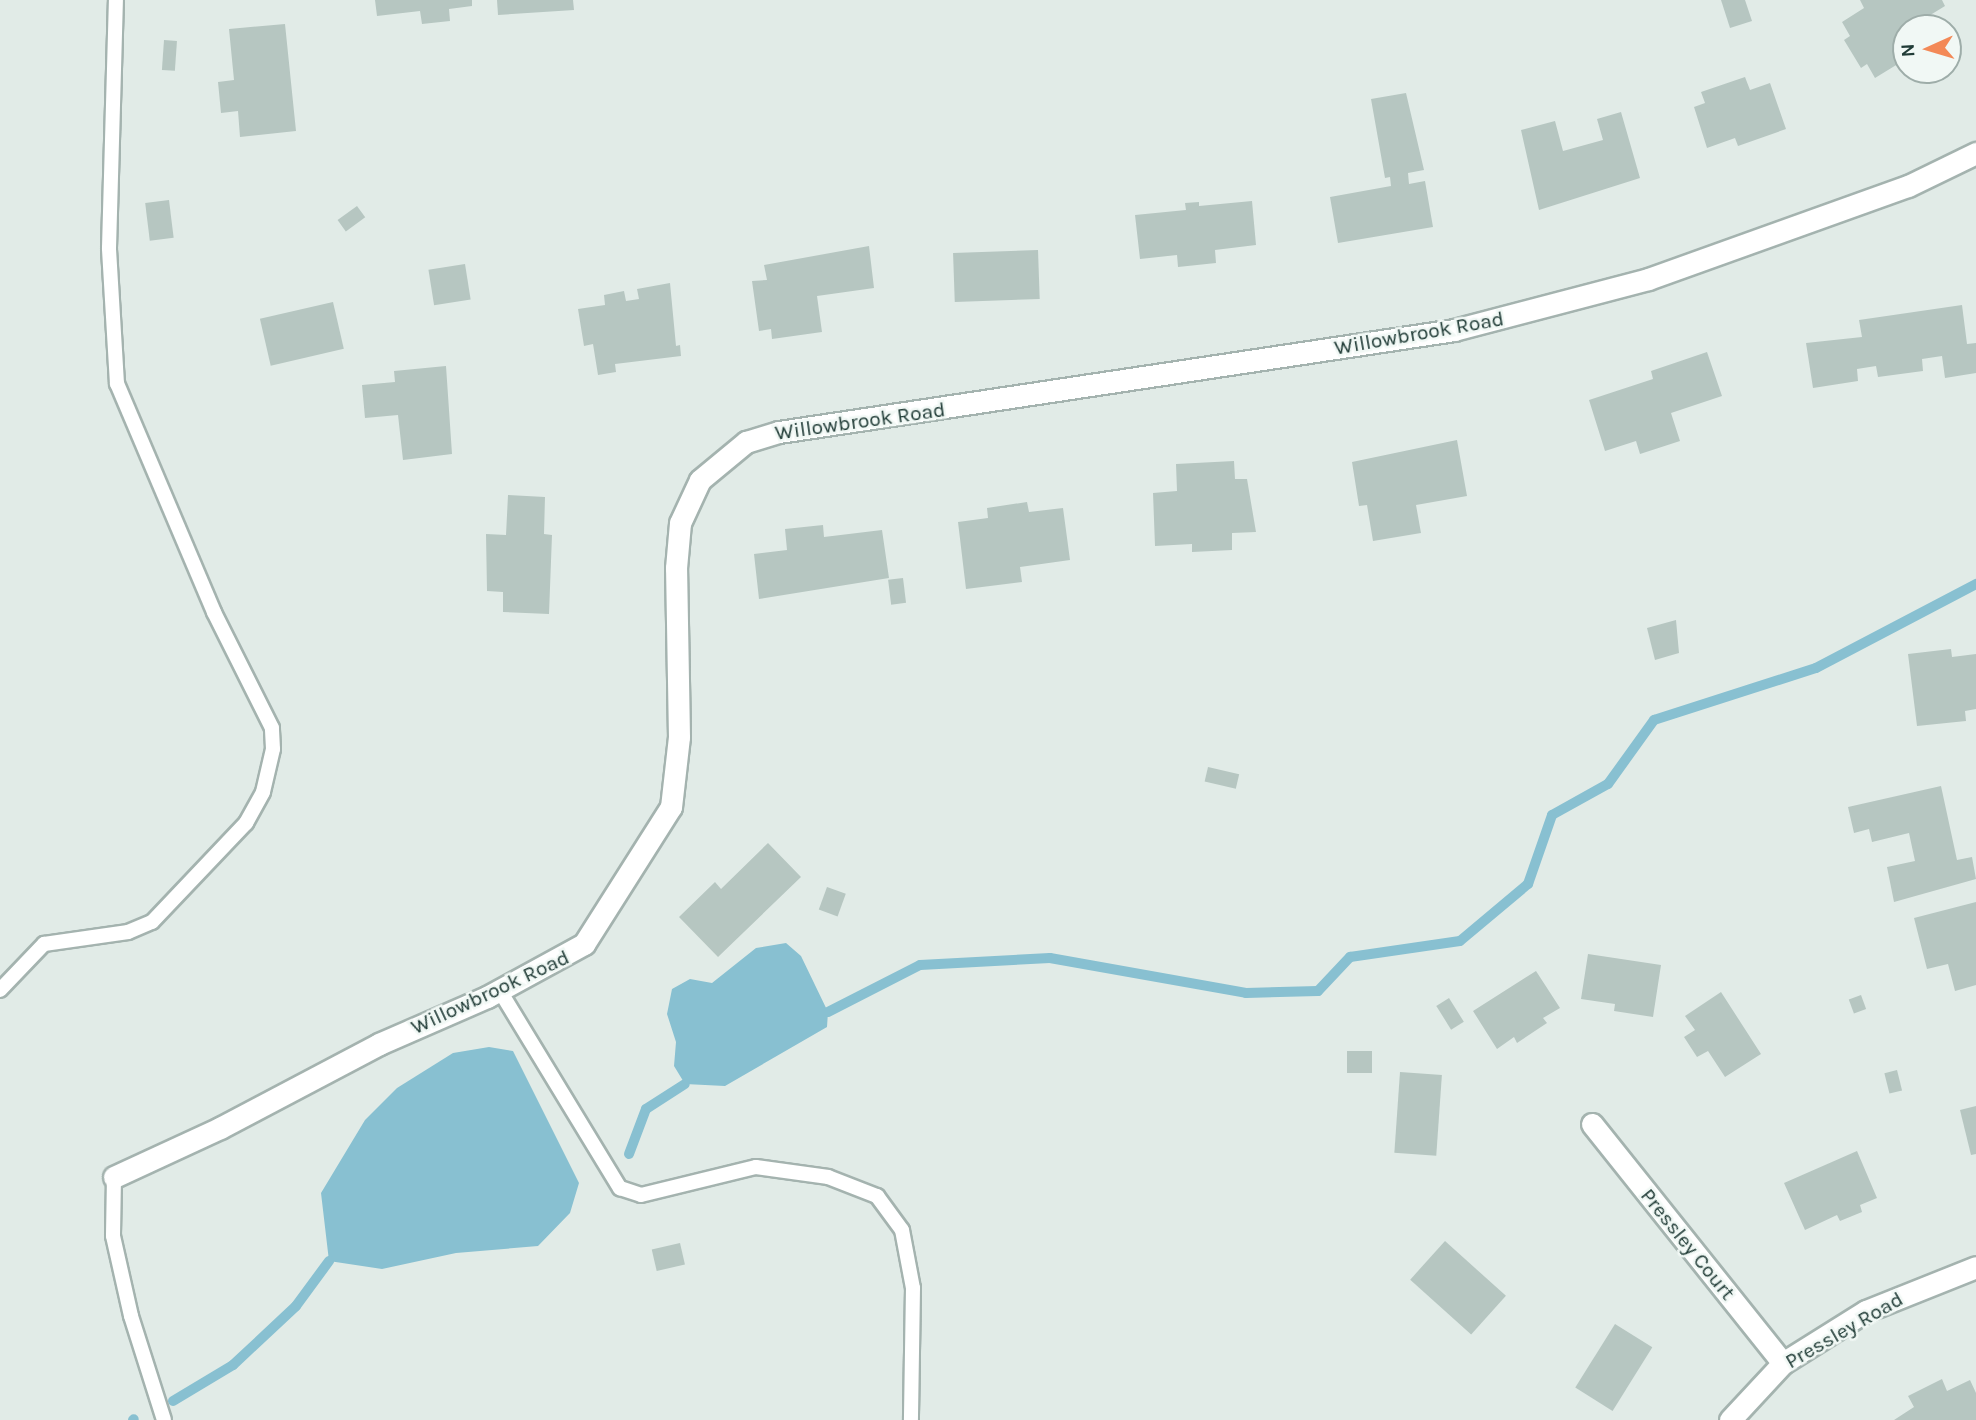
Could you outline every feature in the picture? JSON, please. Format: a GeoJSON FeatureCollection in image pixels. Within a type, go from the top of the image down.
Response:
{"type":"FeatureCollection","features":[{"type":"Feature","properties":{"kind":"street","name":"Willowbrook Road"},"geometry":{"type":"LineString","coordinates":[[114,1177],[219,1128],[379,1044],[500,991],[584,944],[665,823],[678,761],[676,568],[680,523],[700,480],[747,442],[779,432],[1464,328],[1648,279],[1908,186],[1976,153]]}},
{"type":"Feature","properties":{"kind":"street","name":"Pressley Court"},"geometry":{"type":"LineString","coordinates":[[1592,1124],[1783,1363]]}},
{"type":"Feature","properties":{"kind":"street","name":"Pressley Road"},"geometry":{"type":"LineString","coordinates":[[1730,1420],[1783,1363],[1866,1311],[1976,1267]]}},
{"type":"Feature","properties":{"kind":"lane"},"geometry":{"type":"LineString","coordinates":[[0,990],[44,944],[128,932],[152,922],[246,823],[263,792],[272,749],[272,728],[214,612],[117,384],[109,248],[116,0]]}},
{"type":"Feature","properties":{"kind":"lane"},"geometry":{"type":"LineString","coordinates":[[500,991],[620,1188],[641,1195],[756,1167],[828,1177],[877,1196],[902,1230],[913,1288],[911,1420]]}},
{"type":"Feature","properties":{"kind":"lane"},"geometry":{"type":"LineString","coordinates":[[114,1177],[113,1236],[131,1316],[164,1420]]}},
{"type":"Feature","properties":{"kind":"water"},"geometry":{"type":"Polygon","coordinates":[[[786,943],[801,956],[828,1012],[827,1027],[725,1086],[685,1084],[674,1066],[676,1042],[667,1014],[672,989],[690,979],[712,983],[756,948],[786,943]]]}},
{"type":"Feature","properties":{"kind":"water"},"geometry":{"type":"Polygon","coordinates":[[[489,1047],[513,1051],[579,1183],[570,1213],[538,1246],[456,1253],[382,1269],[329,1261],[321,1193],[365,1120],[397,1088],[453,1053],[489,1047]]]}},
{"type":"Feature","properties":{"kind":"building"},"geometry":{"type":"Polygon","coordinates":[[[375,0],[472,0],[472,6],[449,9],[450,21],[422,24],[420,11],[377,16],[375,0]]]}},
{"type":"Feature","properties":{"kind":"building"},"geometry":{"type":"Polygon","coordinates":[[[497,0],[573,0],[574,10],[498,15],[497,0]]]}},
{"type":"Feature","properties":{"kind":"building"},"geometry":{"type":"Polygon","coordinates":[[[1721,0],[1745,0],[1752,21],[1730,28],[1721,0]]]}},
{"type":"Feature","properties":{"kind":"building"},"geometry":{"type":"Polygon","coordinates":[[[1860,0],[1942,0],[1945,6],[1932,14],[1892,14],[1892,68],[1875,78],[1867,64],[1861,68],[1844,40],[1850,36],[1842,22],[1864,8],[1860,0]]]}},
{"type":"Feature","properties":{"kind":"building"},"geometry":{"type":"Polygon","coordinates":[[[285,24],[296,131],[240,137],[238,111],[221,113],[218,82],[234,80],[229,29],[285,24]]]}},
{"type":"Feature","properties":{"kind":"building"},"geometry":{"type":"Polygon","coordinates":[[[164,40],[177,41],[175,71],[162,70],[164,40]]]}},
{"type":"Feature","properties":{"kind":"building"},"geometry":{"type":"Polygon","coordinates":[[[1745,77],[1750,90],[1770,83],[1786,129],[1738,146],[1735,138],[1707,148],[1694,107],[1705,103],[1701,92],[1745,77]]]}},
{"type":"Feature","properties":{"kind":"building"},"geometry":{"type":"Polygon","coordinates":[[[1406,93],[1424,170],[1408,173],[1409,184],[1425,181],[1433,227],[1338,243],[1330,197],[1391,186],[1390,177],[1385,178],[1371,99],[1406,93]]]}},
{"type":"Feature","properties":{"kind":"building"},"geometry":{"type":"Polygon","coordinates":[[[1621,112],[1640,178],[1539,210],[1521,130],[1555,121],[1563,151],[1603,140],[1597,119],[1621,112]]]}},
{"type":"Feature","properties":{"kind":"building"},"geometry":{"type":"Polygon","coordinates":[[[169,200],[174,238],[150,241],[145,203],[169,200]]]}},
{"type":"Feature","properties":{"kind":"building"},"geometry":{"type":"Polygon","coordinates":[[[1252,201],[1256,245],[1215,250],[1216,263],[1178,267],[1177,255],[1140,259],[1135,215],[1186,210],[1185,203],[1199,202],[1199,206],[1252,201]]]}},
{"type":"Feature","properties":{"kind":"building"},"geometry":{"type":"Polygon","coordinates":[[[357,206],[365,217],[346,231],[338,220],[357,206]]]}},
{"type":"Feature","properties":{"kind":"building"},"geometry":{"type":"Polygon","coordinates":[[[869,246],[874,288],[817,296],[822,332],[772,339],[771,329],[759,331],[752,281],[767,280],[764,265],[869,246]]]}},
{"type":"Feature","properties":{"kind":"building"},"geometry":{"type":"Polygon","coordinates":[[[1038,250],[1040,299],[955,302],[953,253],[1038,250]]]}},
{"type":"Feature","properties":{"kind":"building"},"geometry":{"type":"Polygon","coordinates":[[[465,264],[471,300],[434,305],[428,270],[465,264]]]}},
{"type":"Feature","properties":{"kind":"building"},"geometry":{"type":"Polygon","coordinates":[[[670,283],[676,346],[680,345],[681,356],[615,364],[616,372],[598,375],[593,344],[584,346],[578,309],[605,305],[604,295],[624,291],[626,301],[639,299],[637,289],[670,283]]]}},
{"type":"Feature","properties":{"kind":"building"},"geometry":{"type":"Polygon","coordinates":[[[333,302],[344,349],[271,366],[260,319],[333,302]]]}},
{"type":"Feature","properties":{"kind":"building"},"geometry":{"type":"Polygon","coordinates":[[[1962,305],[1967,344],[1976,343],[1976,373],[1945,378],[1942,356],[1922,359],[1923,371],[1878,377],[1876,366],[1857,369],[1858,381],[1813,388],[1806,343],[1862,337],[1859,320],[1962,305]]]}},
{"type":"Feature","properties":{"kind":"building"},"geometry":{"type":"Polygon","coordinates":[[[1707,352],[1722,396],[1671,413],[1680,441],[1640,454],[1636,441],[1605,451],[1589,400],[1653,379],[1651,371],[1707,352]]]}},
{"type":"Feature","properties":{"kind":"building"},"geometry":{"type":"Polygon","coordinates":[[[446,366],[452,454],[403,460],[398,415],[365,418],[362,385],[395,382],[394,371],[446,366]]]}},
{"type":"Feature","properties":{"kind":"building"},"geometry":{"type":"Polygon","coordinates":[[[1457,440],[1467,496],[1416,505],[1421,533],[1373,541],[1367,505],[1359,506],[1352,462],[1457,440]]]}},
{"type":"Feature","properties":{"kind":"building"},"geometry":{"type":"Polygon","coordinates":[[[1234,461],[1235,479],[1247,479],[1256,532],[1232,533],[1232,550],[1192,552],[1192,544],[1155,546],[1153,493],[1177,491],[1176,464],[1234,461]]]}},
{"type":"Feature","properties":{"kind":"building"},"geometry":{"type":"Polygon","coordinates":[[[508,495],[545,497],[544,534],[552,535],[549,614],[503,612],[503,592],[487,591],[486,534],[506,535],[508,495]]]}},
{"type":"Feature","properties":{"kind":"building"},"geometry":{"type":"Polygon","coordinates":[[[1027,502],[1029,512],[1063,508],[1070,560],[1020,567],[1022,582],[966,589],[958,522],[988,518],[987,508],[1027,502]]]}},
{"type":"Feature","properties":{"kind":"building"},"geometry":{"type":"Polygon","coordinates":[[[823,525],[824,537],[882,530],[889,578],[759,599],[754,554],[787,550],[785,529],[823,525]]]}},
{"type":"Feature","properties":{"kind":"building"},"geometry":{"type":"Polygon","coordinates":[[[903,578],[906,603],[891,605],[888,580],[903,578]]]}},
{"type":"Feature","properties":{"kind":"building"},"geometry":{"type":"Polygon","coordinates":[[[1676,620],[1679,653],[1655,660],[1647,628],[1676,620]]]}},
{"type":"Feature","properties":{"kind":"building"},"geometry":{"type":"Polygon","coordinates":[[[1951,649],[1952,657],[1976,654],[1976,709],[1965,711],[1966,721],[1917,726],[1908,654],[1951,649]]]}},
{"type":"Feature","properties":{"kind":"building"},"geometry":{"type":"Polygon","coordinates":[[[1208,767],[1239,774],[1236,789],[1205,782],[1208,767]]]}},
{"type":"Feature","properties":{"kind":"building"},"geometry":{"type":"Polygon","coordinates":[[[1941,786],[1957,860],[1972,857],[1976,879],[1894,902],[1887,867],[1915,861],[1909,833],[1872,842],[1869,829],[1854,833],[1848,807],[1941,786]]]}},
{"type":"Feature","properties":{"kind":"building"},"geometry":{"type":"Polygon","coordinates":[[[768,843],[801,877],[718,957],[679,917],[715,882],[721,889],[768,843]]]}},
{"type":"Feature","properties":{"kind":"building"},"geometry":{"type":"Polygon","coordinates":[[[827,887],[846,894],[838,916],[819,910],[827,887]]]}},
{"type":"Feature","properties":{"kind":"building"},"geometry":{"type":"Polygon","coordinates":[[[1976,902],[1976,985],[1955,991],[1948,964],[1927,969],[1914,918],[1976,902]]]}},
{"type":"Feature","properties":{"kind":"building"},"geometry":{"type":"Polygon","coordinates":[[[1588,954],[1661,965],[1653,1017],[1614,1011],[1615,1004],[1581,999],[1588,954]]]}},
{"type":"Feature","properties":{"kind":"building"},"geometry":{"type":"Polygon","coordinates":[[[1536,971],[1560,1008],[1543,1018],[1547,1023],[1517,1043],[1514,1037],[1497,1049],[1473,1011],[1536,971]]]}},
{"type":"Feature","properties":{"kind":"building"},"geometry":{"type":"Polygon","coordinates":[[[1721,992],[1761,1054],[1725,1077],[1708,1051],[1697,1057],[1684,1037],[1695,1030],[1685,1016],[1721,992]]]}},
{"type":"Feature","properties":{"kind":"building"},"geometry":{"type":"Polygon","coordinates":[[[1861,995],[1866,1009],[1854,1014],[1849,999],[1861,995]]]}},
{"type":"Feature","properties":{"kind":"building"},"geometry":{"type":"Polygon","coordinates":[[[1449,998],[1464,1022],[1451,1030],[1436,1006],[1449,998]]]}},
{"type":"Feature","properties":{"kind":"building"},"geometry":{"type":"Polygon","coordinates":[[[1347,1051],[1372,1051],[1372,1073],[1347,1073],[1347,1051]]]}},
{"type":"Feature","properties":{"kind":"building"},"geometry":{"type":"Polygon","coordinates":[[[1897,1070],[1902,1090],[1889,1094],[1884,1073],[1897,1070]]]}},
{"type":"Feature","properties":{"kind":"building"},"geometry":{"type":"Polygon","coordinates":[[[1400,1072],[1442,1075],[1436,1156],[1394,1153],[1400,1072]]]}},
{"type":"Feature","properties":{"kind":"building"},"geometry":{"type":"Polygon","coordinates":[[[1976,1106],[1976,1154],[1971,1155],[1960,1110],[1976,1106]]]}},
{"type":"Feature","properties":{"kind":"building"},"geometry":{"type":"Polygon","coordinates":[[[1857,1151],[1877,1198],[1860,1205],[1862,1212],[1840,1221],[1837,1215],[1805,1230],[1784,1183],[1857,1151]]]}},
{"type":"Feature","properties":{"kind":"building"},"geometry":{"type":"Polygon","coordinates":[[[1445,1241],[1506,1296],[1471,1335],[1410,1280],[1445,1241]]]}},
{"type":"Feature","properties":{"kind":"building"},"geometry":{"type":"Polygon","coordinates":[[[680,1243],[685,1264],[657,1271],[652,1250],[680,1243]]]}},
{"type":"Feature","properties":{"kind":"building"},"geometry":{"type":"Polygon","coordinates":[[[1615,1324],[1652,1347],[1613,1411],[1575,1388],[1615,1324]]]}},
{"type":"Feature","properties":{"kind":"building"},"geometry":{"type":"Polygon","coordinates":[[[1942,1379],[1947,1391],[1970,1380],[1976,1393],[1976,1420],[1894,1420],[1914,1407],[1908,1396],[1942,1379]]]}},
{"type":"Feature","properties":{"kind":"waterway"},"geometry":{"type":"LineString","coordinates":[[828,1012],[920,965],[1050,958],[1246,993],[1318,991],[1350,957],[1460,941],[1528,884],[1552,815],[1608,784],[1654,720],[1816,668],[1976,584]]}},
{"type":"Feature","properties":{"kind":"waterway"},"geometry":{"type":"LineString","coordinates":[[629,1154],[646,1109],[685,1084]]}},
{"type":"Feature","properties":{"kind":"waterway"},"geometry":{"type":"LineString","coordinates":[[173,1401],[233,1365],[296,1306],[329,1261]]}}]}
